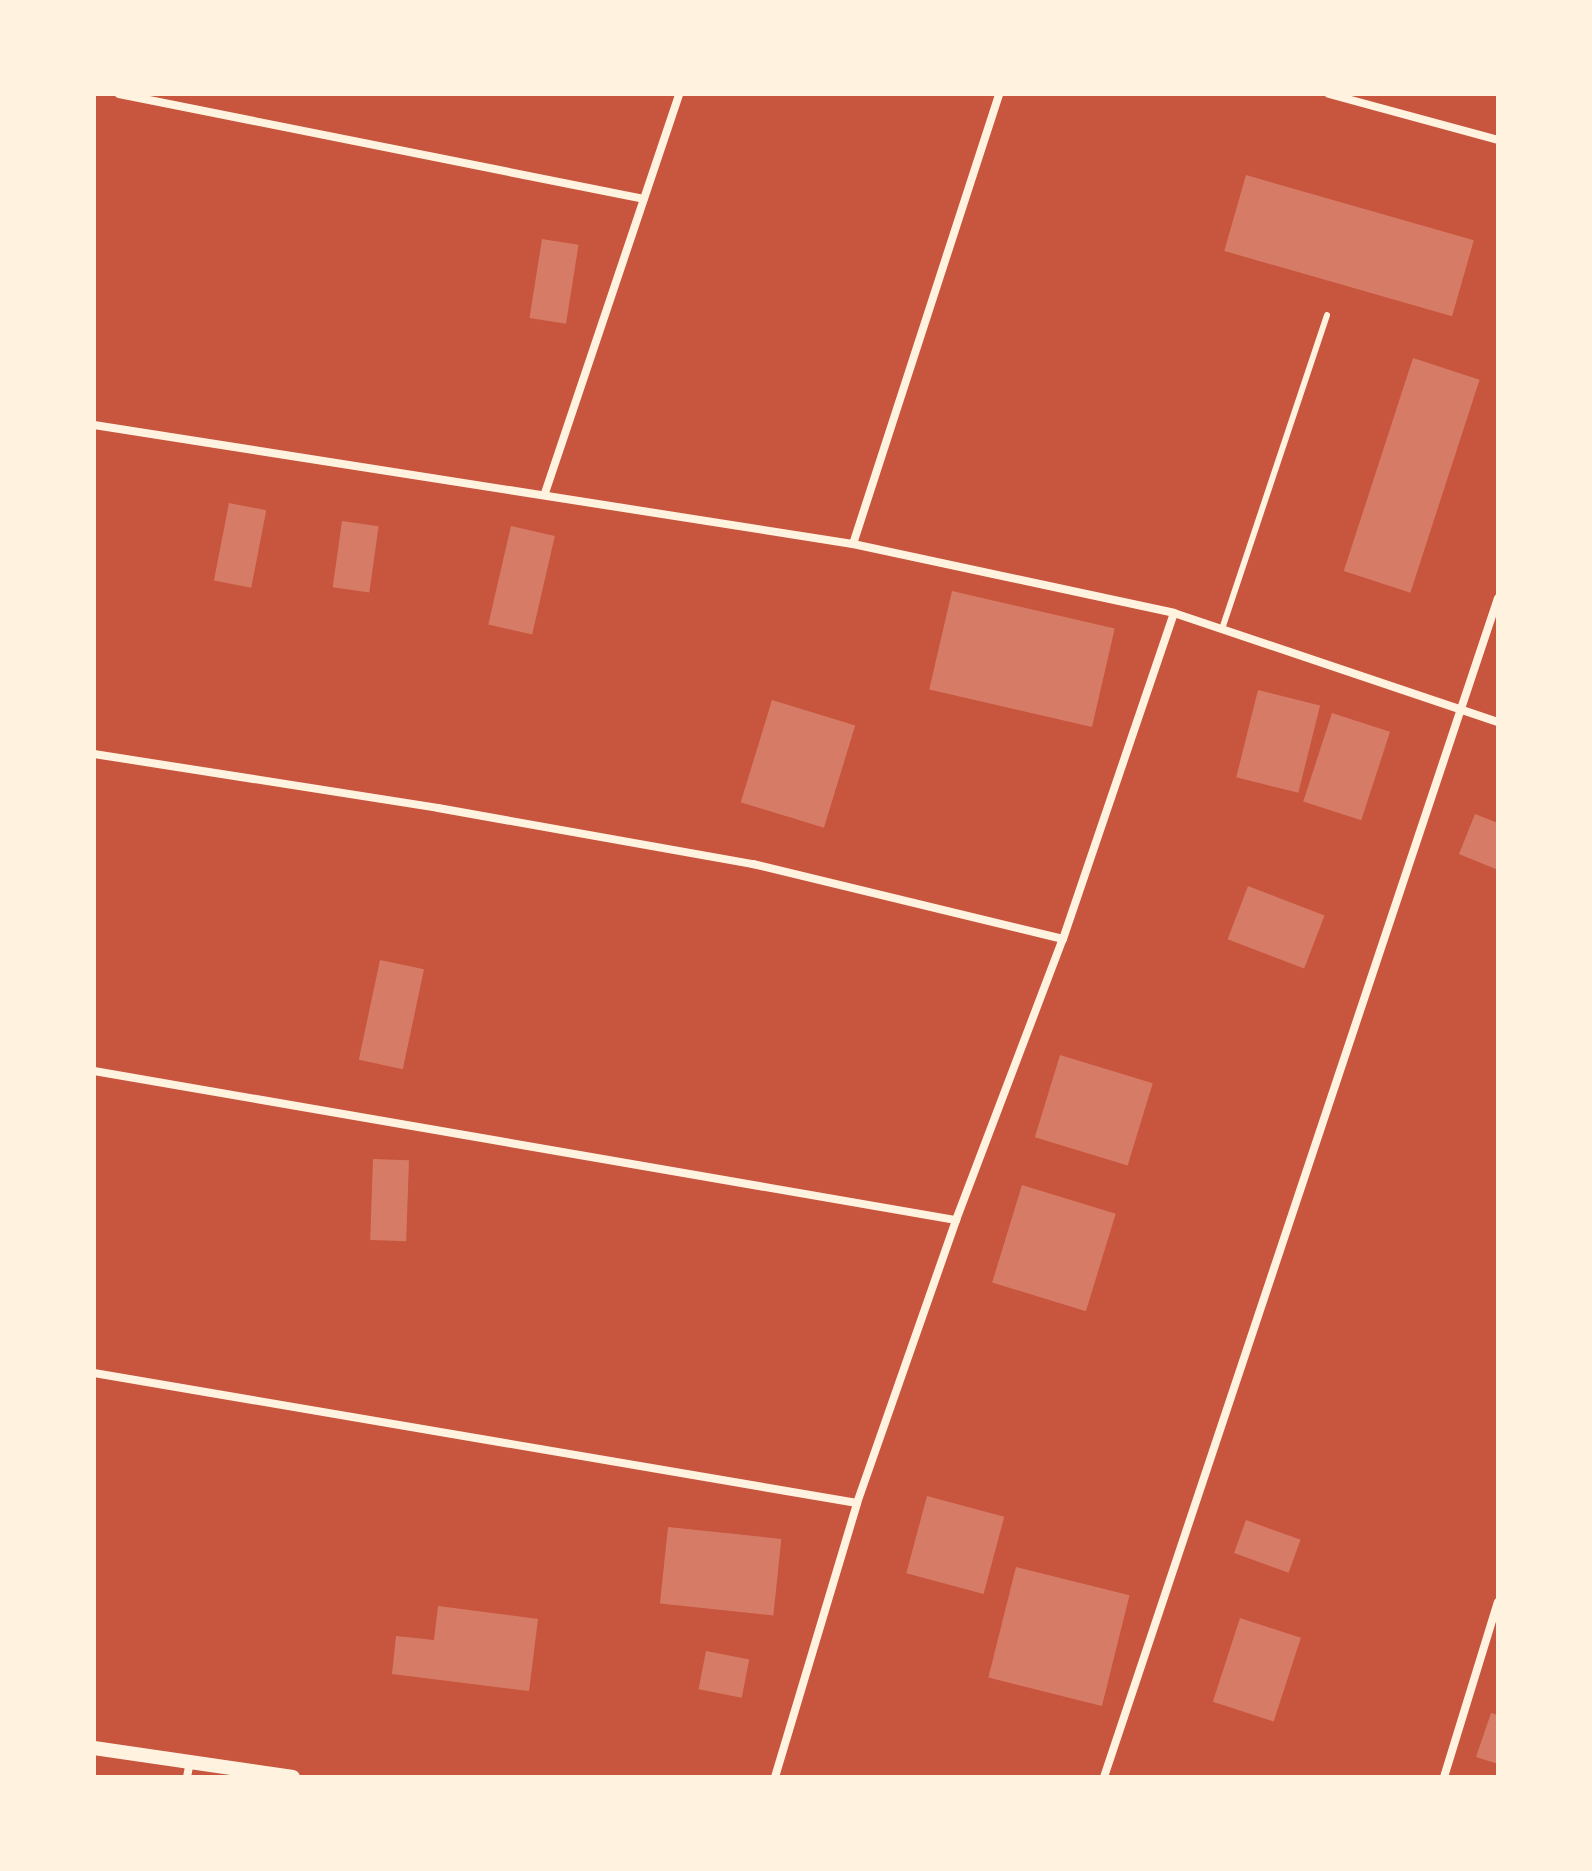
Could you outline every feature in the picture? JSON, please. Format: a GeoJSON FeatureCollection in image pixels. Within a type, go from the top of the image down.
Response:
{"type":"FeatureCollection","features":[{"type":"Feature","properties":{"kind":"street"},"geometry":{"type":"LineString","coordinates":[[119,94],[644,199]]}},
{"type":"Feature","properties":{"kind":"street"},"geometry":{"type":"LineString","coordinates":[[545,493],[679,94]]}},
{"type":"Feature","properties":{"kind":"street"},"geometry":{"type":"LineString","coordinates":[[853,544],[999,94]]}},
{"type":"Feature","properties":{"kind":"street"},"geometry":{"type":"LineString","coordinates":[[1329,94],[1498,140]]}},
{"type":"Feature","properties":{"kind":"street"},"geometry":{"type":"LineString","coordinates":[[94,425],[545,493],[853,544],[1174,613],[1498,722]]}},
{"type":"Feature","properties":{"kind":"street"},"geometry":{"type":"LineString","coordinates":[[1104,1777],[1498,598]]}},
{"type":"Feature","properties":{"kind":"street"},"geometry":{"type":"LineString","coordinates":[[775,1777],[857,1503],[956,1220],[1063,939],[1174,613]]}},
{"type":"Feature","properties":{"kind":"street"},"geometry":{"type":"LineString","coordinates":[[94,754],[438,808],[753,864],[1063,939]]}},
{"type":"Feature","properties":{"kind":"street"},"geometry":{"type":"LineString","coordinates":[[94,1071],[956,1220]]}},
{"type":"Feature","properties":{"kind":"street"},"geometry":{"type":"LineString","coordinates":[[94,1373],[857,1503]]}},
{"type":"Feature","properties":{"kind":"street"},"geometry":{"type":"LineString","coordinates":[[1444,1777],[1498,1602]]}},
{"type":"Feature","properties":{"kind":"street"},"geometry":{"type":"LineString","coordinates":[[94,1748],[293,1777]]}},
{"type":"Feature","properties":{"kind":"street"},"geometry":{"type":"LineString","coordinates":[[187,1777],[190,1762]]}},
{"type":"Feature","properties":{"kind":"lane"},"geometry":{"type":"LineString","coordinates":[[1222,629],[1327,315]]}},
{"type":"Feature","properties":{"kind":"building"},"geometry":{"type":"Polygon","coordinates":[[[1246,175],[1474,240],[1452,316],[1224,251],[1246,175]]]}},
{"type":"Feature","properties":{"kind":"building"},"geometry":{"type":"Polygon","coordinates":[[[542,239],[579,245],[566,324],[529,318],[542,239]]]}},
{"type":"Feature","properties":{"kind":"building"},"geometry":{"type":"Polygon","coordinates":[[[1413,358],[1480,380],[1410,593],[1344,571],[1413,358]]]}},
{"type":"Feature","properties":{"kind":"building"},"geometry":{"type":"Polygon","coordinates":[[[229,503],[266,510],[251,588],[214,581],[229,503]]]}},
{"type":"Feature","properties":{"kind":"building"},"geometry":{"type":"Polygon","coordinates":[[[342,521],[379,526],[369,592],[333,587],[342,521]]]}},
{"type":"Feature","properties":{"kind":"building"},"geometry":{"type":"Polygon","coordinates":[[[511,526],[555,536],[532,635],[488,624],[511,526]]]}},
{"type":"Feature","properties":{"kind":"building"},"geometry":{"type":"Polygon","coordinates":[[[952,591],[1115,629],[1092,727],[929,689],[952,591]]]}},
{"type":"Feature","properties":{"kind":"building"},"geometry":{"type":"Polygon","coordinates":[[[1258,690],[1320,705],[1298,793],[1236,777],[1258,690]]]}},
{"type":"Feature","properties":{"kind":"building"},"geometry":{"type":"Polygon","coordinates":[[[772,700],[855,725],[824,828],[741,802],[772,700]]]}},
{"type":"Feature","properties":{"kind":"building"},"geometry":{"type":"Polygon","coordinates":[[[1332,713],[1390,732],[1361,820],[1303,801],[1332,713]]]}},
{"type":"Feature","properties":{"kind":"building"},"geometry":{"type":"Polygon","coordinates":[[[1475,814],[1498,823],[1498,870],[1459,854],[1475,814]]]}},
{"type":"Feature","properties":{"kind":"building"},"geometry":{"type":"Polygon","coordinates":[[[1248,886],[1325,915],[1304,969],[1228,939],[1248,886]]]}},
{"type":"Feature","properties":{"kind":"building"},"geometry":{"type":"Polygon","coordinates":[[[380,960],[424,969],[403,1069],[359,1060],[380,960]]]}},
{"type":"Feature","properties":{"kind":"building"},"geometry":{"type":"Polygon","coordinates":[[[1060,1055],[1153,1083],[1128,1166],[1035,1137],[1060,1055]]]}},
{"type":"Feature","properties":{"kind":"building"},"geometry":{"type":"Polygon","coordinates":[[[373,1159],[409,1160],[406,1241],[370,1240],[373,1159]]]}},
{"type":"Feature","properties":{"kind":"building"},"geometry":{"type":"Polygon","coordinates":[[[1022,1185],[1116,1214],[1086,1311],[992,1283],[1022,1185]]]}},
{"type":"Feature","properties":{"kind":"building"},"geometry":{"type":"Polygon","coordinates":[[[927,1496],[1004,1517],[984,1594],[906,1573],[927,1496]]]}},
{"type":"Feature","properties":{"kind":"building"},"geometry":{"type":"Polygon","coordinates":[[[1246,1520],[1301,1540],[1289,1573],[1234,1553],[1246,1520]]]}},
{"type":"Feature","properties":{"kind":"building"},"geometry":{"type":"Polygon","coordinates":[[[668,1527],[781,1539],[773,1615],[660,1604],[668,1527]]]}},
{"type":"Feature","properties":{"kind":"building"},"geometry":{"type":"Polygon","coordinates":[[[1016,1567],[1130,1595],[1102,1706],[988,1678],[1016,1567]]]}},
{"type":"Feature","properties":{"kind":"building"},"geometry":{"type":"Polygon","coordinates":[[[438,1606],[538,1619],[529,1691],[392,1674],[396,1636],[434,1640],[438,1606]]]}},
{"type":"Feature","properties":{"kind":"building"},"geometry":{"type":"Polygon","coordinates":[[[1240,1618],[1301,1638],[1274,1721],[1213,1702],[1240,1618]]]}},
{"type":"Feature","properties":{"kind":"building"},"geometry":{"type":"Polygon","coordinates":[[[706,1651],[749,1659],[742,1698],[699,1689],[706,1651]]]}},
{"type":"Feature","properties":{"kind":"building"},"geometry":{"type":"Polygon","coordinates":[[[1491,1713],[1498,1715],[1498,1764],[1476,1757],[1491,1713]]]}}]}
